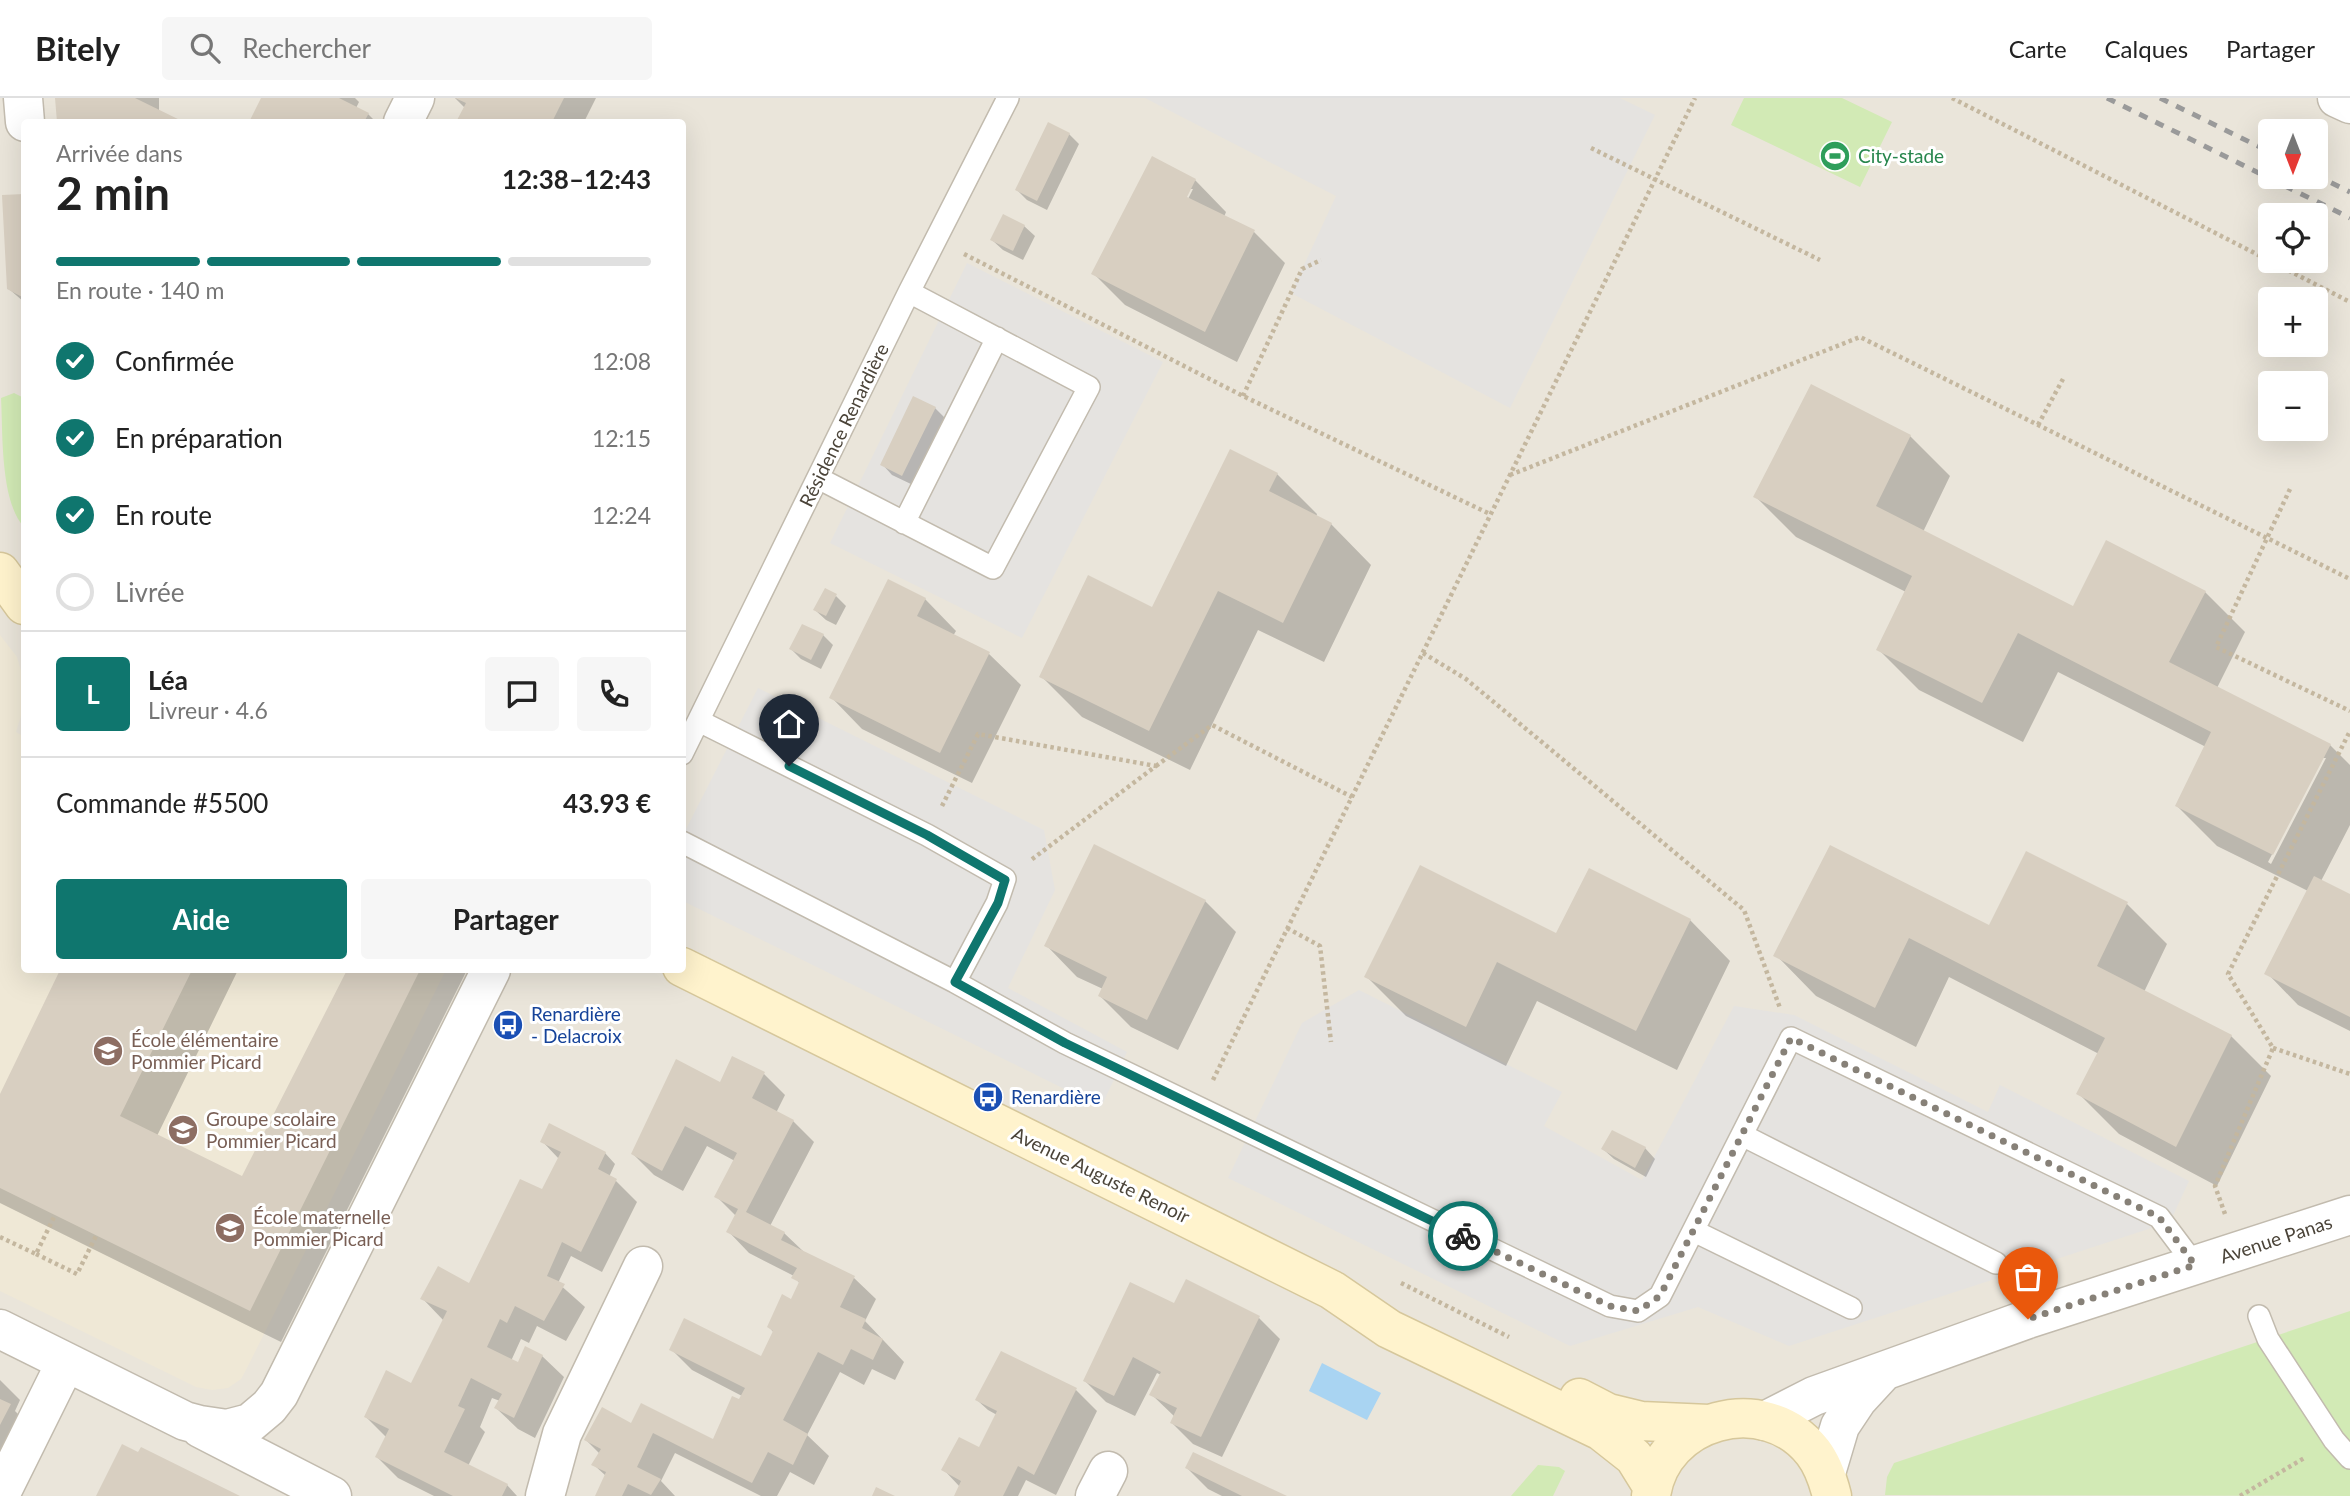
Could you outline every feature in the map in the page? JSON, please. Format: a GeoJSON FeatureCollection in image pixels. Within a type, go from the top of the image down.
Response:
{"type":"FeatureCollection","features":[{"type":"Feature","properties":{"kind":"main road"},"geometry":{"type":"LineString","coordinates":[[0,572],[21,601]]}},
{"type":"Feature","properties":{"kind":"main road","name":"Avenue Auguste Renoir"},"geometry":{"type":"LineString","coordinates":[[686,969],[1332,1290],[1389,1329],[1601,1431],[1634,1457],[1652,1491]]}},
{"type":"Feature","properties":{"kind":"main road","name":"Avenue Auguste Renoir"},"geometry":{"type":"LineString","coordinates":[[1332,1290],[1398,1309],[1608,1413],[1641,1421],[1709,1424]]}},
{"type":"Feature","properties":{"kind":"main road"},"geometry":{"type":"LineString","coordinates":[[1652,1491],[1666,1457],[1681,1440],[1709,1424],[1733,1418],[1765,1421],[1787,1430],[1812,1450],[1829,1485]]}},
{"type":"Feature","properties":{"kind":"street"},"geometry":{"type":"LineString","coordinates":[[23,98],[25,119]]}},
{"type":"Feature","properties":{"kind":"street"},"geometry":{"type":"LineString","coordinates":[[404,119],[415,98]]}},
{"type":"Feature","properties":{"kind":"street"},"geometry":{"type":"LineString","coordinates":[[2337,98],[2350,104]]}},
{"type":"Feature","properties":{"kind":"street"},"geometry":{"type":"LineString","coordinates":[[185,1421],[214,1428],[240,1426],[260,1416],[279,1394],[490,973]]}},
{"type":"Feature","properties":{"kind":"street","name":"Avenue Panas"},"geometry":{"type":"LineString","coordinates":[[1765,1421],[1814,1396],[2028,1319],[2350,1215]]}},
{"type":"Feature","properties":{"kind":"street"},"geometry":{"type":"LineString","coordinates":[[545,1496],[562,1434],[643,1266]]}},
{"type":"Feature","properties":{"kind":"street"},"geometry":{"type":"LineString","coordinates":[[0,1329],[332,1496]]}},
{"type":"Feature","properties":{"kind":"street"},"geometry":{"type":"LineString","coordinates":[[0,1495],[66,1363]]}},
{"type":"Feature","properties":{"kind":"street","name":"Avenue Panas"},"geometry":{"type":"LineString","coordinates":[[1829,1485],[1840,1426],[1858,1399],[1884,1372]]}},
{"type":"Feature","properties":{"kind":"lane","name":"Résidence Renardière"},"geometry":{"type":"LineString","coordinates":[[686,746],[909,292],[1008,98]]}},
{"type":"Feature","properties":{"kind":"lane"},"geometry":{"type":"LineString","coordinates":[[818,478],[993,568],[1089,387],[909,292]]}},
{"type":"Feature","properties":{"kind":"lane"},"geometry":{"type":"LineString","coordinates":[[904,523],[998,338]]}},
{"type":"Feature","properties":{"kind":"lane"},"geometry":{"type":"LineString","coordinates":[[699,721],[927,835],[1005,880],[998,903],[955,982]]}},
{"type":"Feature","properties":{"kind":"lane"},"geometry":{"type":"LineString","coordinates":[[686,844],[955,982],[1065,1043],[1610,1306],[1638,1311],[1660,1296],[1791,1038],[2159,1217],[2195,1265]]}},
{"type":"Feature","properties":{"kind":"lane"},"geometry":{"type":"LineString","coordinates":[[1742,1135],[1996,1263]]}},
{"type":"Feature","properties":{"kind":"lane"},"geometry":{"type":"LineString","coordinates":[[1694,1231],[1851,1308]]}},
{"type":"Feature","properties":{"kind":"lane"},"geometry":{"type":"LineString","coordinates":[[2259,1316],[2268,1339],[2334,1440],[2350,1458]]}},
{"type":"Feature","properties":{"kind":"path"},"geometry":{"type":"LineString","coordinates":[[1198,1109],[1695,98]]}},
{"type":"Feature","properties":{"kind":"path"},"geometry":{"type":"LineString","coordinates":[[1952,98],[2350,302]]}},
{"type":"Feature","properties":{"kind":"path"},"geometry":{"type":"LineString","coordinates":[[1591,148],[1820,260]]}},
{"type":"Feature","properties":{"kind":"path"},"geometry":{"type":"LineString","coordinates":[[936,239],[1243,396],[1490,514]]}},
{"type":"Feature","properties":{"kind":"path"},"geometry":{"type":"LineString","coordinates":[[1243,396],[1302,269],[1321,260]]}},
{"type":"Feature","properties":{"kind":"path"},"geometry":{"type":"LineString","coordinates":[[1510,475],[1860,337],[2350,579]]}},
{"type":"Feature","properties":{"kind":"path"},"geometry":{"type":"LineString","coordinates":[[2038,425],[2063,379]]}},
{"type":"Feature","properties":{"kind":"path"},"geometry":{"type":"LineString","coordinates":[[2290,489],[2216,647],[2350,711]]}},
{"type":"Feature","properties":{"kind":"path"},"geometry":{"type":"LineString","coordinates":[[1422,653],[1466,679],[1744,910],[1791,1038]]}},
{"type":"Feature","properties":{"kind":"path"},"geometry":{"type":"LineString","coordinates":[[1005,880],[1212,725],[1352,797]]}},
{"type":"Feature","properties":{"kind":"path"},"geometry":{"type":"LineString","coordinates":[[2350,731],[2228,974],[2273,1048],[2350,1074]]}},
{"type":"Feature","properties":{"kind":"path"},"geometry":{"type":"LineString","coordinates":[[927,835],[978,734],[1156,766]]}},
{"type":"Feature","properties":{"kind":"path"},"geometry":{"type":"LineString","coordinates":[[1287,928],[1320,946],[1331,1042]]}},
{"type":"Feature","properties":{"kind":"path"},"geometry":{"type":"LineString","coordinates":[[2238,1252],[2215,1186],[2273,1048]]}},
{"type":"Feature","properties":{"kind":"path"},"geometry":{"type":"LineString","coordinates":[[36,1254],[55,1215]]}},
{"type":"Feature","properties":{"kind":"path"},"geometry":{"type":"LineString","coordinates":[[0,1237],[77,1274],[96,1236]]}},
{"type":"Feature","properties":{"kind":"path"},"geometry":{"type":"LineString","coordinates":[[2240,1496],[2334,1440]]}},
{"type":"Feature","properties":{"kind":"shaded area"},"geometry":{"type":"Polygon","coordinates":[[[0,98],[2350,98],[2350,1496],[0,1496],[0,98]]]}},
{"type":"Feature","properties":{"kind":"shaded area"},"geometry":{"type":"Polygon","coordinates":[[[1145,98],[1620,98],[1655,115],[1510,408],[1291,293],[1336,196],[1145,98]]]}},
{"type":"Feature","properties":{"kind":"shaded area"},"geometry":{"type":"Polygon","coordinates":[[[967,263],[1163,362],[1022,638],[830,543],[967,263]]]}},
{"type":"Feature","properties":{"kind":"shaded area","name":"Groupe scolaire Pommier Picard"},"geometry":{"type":"Polygon","coordinates":[[[0,635],[17,657],[21,671],[21,716],[16,732],[21,735],[21,973],[444,973],[241,1379],[228,1388],[212,1390],[196,1387],[0,1291],[0,635]]]}},
{"type":"Feature","properties":{"kind":"shaded area"},"geometry":{"type":"Polygon","coordinates":[[[758,688],[1044,830],[1055,890],[1008,988],[1127,1052],[1101,1107],[686,902],[686,829],[758,688]]]}},
{"type":"Feature","properties":{"kind":"shaded area"},"geometry":{"type":"Polygon","coordinates":[[[1359,990],[1562,1092],[1544,1126],[1642,1180],[1734,1006],[1794,1015],[1988,1112],[2000,1085],[2189,1181],[2170,1222],[1789,1346],[1698,1307],[1570,1346],[1228,1178],[1302,1023],[1359,990]]]}},
{"type":"Feature","properties":{"kind":"green space","name":"City-stade"},"geometry":{"type":"Polygon","coordinates":[[[1744,98],[1842,98],[1892,122],[1860,187],[1731,125],[1744,98]]]}},
{"type":"Feature","properties":{"kind":"green space"},"geometry":{"type":"Polygon","coordinates":[[[14,393],[21,396],[21,522],[11,501],[4,466],[1,398],[14,393]]]}},
{"type":"Feature","properties":{"kind":"green space"},"geometry":{"type":"Polygon","coordinates":[[[2350,1311],[2350,1496],[1885,1495],[1887,1477],[1894,1463],[2350,1311]]]}},
{"type":"Feature","properties":{"kind":"green space"},"geometry":{"type":"Polygon","coordinates":[[[1538,1465],[1559,1467],[1565,1471],[1553,1496],[1511,1496],[1538,1465]]]}},
{"type":"Feature","properties":{"kind":"water"},"geometry":{"type":"Polygon","coordinates":[[[1322,1363],[1381,1393],[1367,1420],[1309,1391],[1322,1363]]]}},
{"type":"Feature","properties":{"kind":"building"},"geometry":{"type":"Polygon","coordinates":[[[55,98],[135,98],[178,119],[57,119],[55,98]]]}},
{"type":"Feature","properties":{"kind":"building"},"geometry":{"type":"Polygon","coordinates":[[[261,98],[339,98],[369,113],[366,119],[250,119],[261,98]]]}},
{"type":"Feature","properties":{"kind":"building"},"geometry":{"type":"Polygon","coordinates":[[[455,98],[564,98],[554,119],[458,119],[466,103],[455,98]]]}},
{"type":"Feature","properties":{"kind":"building"},"geometry":{"type":"Polygon","coordinates":[[[1048,122],[1070,133],[1037,201],[1015,190],[1048,122]]]}},
{"type":"Feature","properties":{"kind":"building"},"geometry":{"type":"Polygon","coordinates":[[[1152,156],[1196,179],[1187,197],[1255,230],[1205,332],[1091,274],[1152,156]]]}},
{"type":"Feature","properties":{"kind":"building"},"geometry":{"type":"Polygon","coordinates":[[[21,194],[21,296],[7,289],[2,195],[21,194]]]}},
{"type":"Feature","properties":{"kind":"building"},"geometry":{"type":"Polygon","coordinates":[[[1003,214],[1025,225],[1013,251],[990,240],[1003,214]]]}},
{"type":"Feature","properties":{"kind":"building"},"geometry":{"type":"Polygon","coordinates":[[[1811,384],[1911,435],[1876,506],[2073,606],[2106,540],[2206,591],[2169,662],[2331,744],[2273,855],[2175,806],[2211,732],[2018,633],[1982,703],[1876,650],[1912,576],[1753,497],[1811,384]]]}},
{"type":"Feature","properties":{"kind":"building"},"geometry":{"type":"Polygon","coordinates":[[[913,396],[936,407],[902,476],[880,465],[913,396]]]}},
{"type":"Feature","properties":{"kind":"building"},"geometry":{"type":"Polygon","coordinates":[[[1230,449],[1278,473],[1269,491],[1332,523],[1283,623],[1218,591],[1149,731],[1039,677],[1088,575],[1152,607],[1230,449]]]}},
{"type":"Feature","properties":{"kind":"building"},"geometry":{"type":"Polygon","coordinates":[[[888,579],[926,598],[917,616],[990,652],[940,753],[829,698],[888,579]]]}},
{"type":"Feature","properties":{"kind":"building"},"geometry":{"type":"Polygon","coordinates":[[[825,588],[837,594],[826,616],[813,610],[825,588]]]}},
{"type":"Feature","properties":{"kind":"building"},"geometry":{"type":"Polygon","coordinates":[[[802,624],[824,634],[811,660],[789,649],[802,624]]]}},
{"type":"Feature","properties":{"kind":"building"},"geometry":{"type":"Polygon","coordinates":[[[1094,844],[1206,900],[1147,1020],[1098,996],[1107,977],[1044,946],[1094,844]]]}},
{"type":"Feature","properties":{"kind":"building"},"geometry":{"type":"Polygon","coordinates":[[[1830,845],[1989,925],[2026,851],[2128,902],[2097,966],[2232,1035],[2176,1147],[2076,1094],[2105,1038],[1909,938],[1875,1008],[1773,956],[1830,845]]]}},
{"type":"Feature","properties":{"kind":"building"},"geometry":{"type":"Polygon","coordinates":[[[1420,865],[1556,933],[1589,868],[1691,919],[1636,1031],[1497,962],[1466,1027],[1364,977],[1420,865]]]}},
{"type":"Feature","properties":{"kind":"building"},"geometry":{"type":"Polygon","coordinates":[[[2314,876],[2350,894],[2350,1017],[2264,974],[2314,876]]]}},
{"type":"Feature","properties":{"kind":"building"},"geometry":{"type":"Polygon","coordinates":[[[59,973],[191,973],[120,1116],[242,1176],[345,973],[419,973],[250,1311],[0,1188],[0,1094],[59,973]]]}},
{"type":"Feature","properties":{"kind":"building"},"geometry":{"type":"Polygon","coordinates":[[[732,1056],[765,1072],[752,1098],[794,1120],[746,1212],[785,1232],[781,1240],[855,1276],[840,1307],[866,1319],[862,1328],[883,1339],[873,1360],[851,1349],[843,1365],[818,1352],[783,1420],[808,1434],[793,1465],[768,1452],[752,1483],[653,1433],[637,1467],[661,1479],[651,1495],[628,1484],[622,1496],[595,1496],[606,1472],[591,1465],[601,1449],[584,1440],[602,1407],[631,1423],[641,1403],[713,1439],[732,1396],[739,1399],[745,1388],[669,1350],[684,1318],[761,1356],[773,1331],[767,1327],[782,1294],[791,1299],[799,1282],[791,1278],[797,1268],[726,1232],[738,1209],[714,1197],[737,1153],[685,1126],[662,1171],[631,1154],[676,1059],[720,1082],[732,1056]]]}},
{"type":"Feature","properties":{"kind":"building"},"geometry":{"type":"Polygon","coordinates":[[[549,1123],[606,1152],[598,1169],[617,1179],[581,1252],[562,1242],[547,1276],[565,1284],[544,1321],[515,1306],[507,1323],[500,1319],[487,1347],[518,1362],[525,1346],[543,1355],[514,1418],[494,1408],[502,1394],[471,1378],[458,1406],[465,1409],[444,1452],[508,1484],[502,1496],[453,1496],[375,1457],[389,1429],[364,1417],[386,1370],[411,1383],[447,1311],[420,1299],[438,1266],[469,1283],[520,1179],[542,1189],[561,1152],[540,1142],[549,1123]]]}},
{"type":"Feature","properties":{"kind":"building"},"geometry":{"type":"Polygon","coordinates":[[[1612,1130],[1646,1147],[1635,1168],[1601,1149],[1612,1130]]]}},
{"type":"Feature","properties":{"kind":"building"},"geometry":{"type":"Polygon","coordinates":[[[1186,1279],[1260,1316],[1201,1437],[1170,1423],[1177,1408],[1149,1395],[1161,1372],[1133,1357],[1114,1396],[1083,1381],[1130,1282],[1174,1303],[1186,1279]]]}},
{"type":"Feature","properties":{"kind":"building"},"geometry":{"type":"Polygon","coordinates":[[[1001,1351],[1077,1388],[1034,1475],[1018,1466],[1003,1496],[954,1496],[961,1481],[941,1470],[959,1437],[979,1447],[997,1411],[975,1400],[1001,1351]]]}},
{"type":"Feature","properties":{"kind":"building"},"geometry":{"type":"Polygon","coordinates":[[[0,1399],[11,1404],[0,1425],[0,1399]]]}},
{"type":"Feature","properties":{"kind":"building"},"geometry":{"type":"Polygon","coordinates":[[[122,1444],[138,1452],[141,1447],[240,1496],[96,1496],[122,1444]]]}},
{"type":"Feature","properties":{"kind":"building"},"geometry":{"type":"Polygon","coordinates":[[[1193,1452],[1287,1496],[1242,1496],[1185,1468],[1193,1452]]]}},
{"type":"Feature","properties":{"kind":"building"},"geometry":{"type":"Polygon","coordinates":[[[876,1487],[895,1496],[872,1496],[876,1487]]]}},
{"type":"Feature","properties":{"kind":"railway"},"geometry":{"type":"LineString","coordinates":[[2107,98],[2350,218]]}},
{"type":"Feature","properties":{"kind":"railway"},"geometry":{"type":"LineString","coordinates":[[2160,98],[2258,146]]}},
{"type":"Feature","properties":{"kind":"railway"},"geometry":{"type":"LineString","coordinates":[[2328,181],[2350,192]]}},
{"type":"Feature","properties":{"kind":"way so far"},"geometry":{"type":"LineString","coordinates":[[1463,1236],[1610,1306],[1638,1311],[1660,1296],[1791,1038],[2159,1217],[2195,1265],[2028,1319]]}},
{"type":"Feature","properties":{"kind":"place","name":"City-stade"},"geometry":{"type":"Point","coordinates":[1835,156]}},
{"type":"Feature","properties":{"kind":"place","name":"Renardière - Delacroix"},"geometry":{"type":"Point","coordinates":[508,1025]}},
{"type":"Feature","properties":{"kind":"place","name":"École élémentaire Pommier Picard"},"geometry":{"type":"Point","coordinates":[108,1051]}},
{"type":"Feature","properties":{"kind":"place","name":"Renardière"},"geometry":{"type":"Point","coordinates":[988,1097]}},
{"type":"Feature","properties":{"kind":"place","name":"Groupe scolaire Pommier Picard"},"geometry":{"type":"Point","coordinates":[183,1130]}},
{"type":"Feature","properties":{"kind":"place","name":"École maternelle Pommier Picard"},"geometry":{"type":"Point","coordinates":[230,1228]}},
{"type":"Feature","properties":{"kind":"route"},"geometry":{"type":"LineString","coordinates":[[789,766],[927,835],[1005,880],[998,903],[955,982],[1065,1043],[1463,1236]]}}]}
